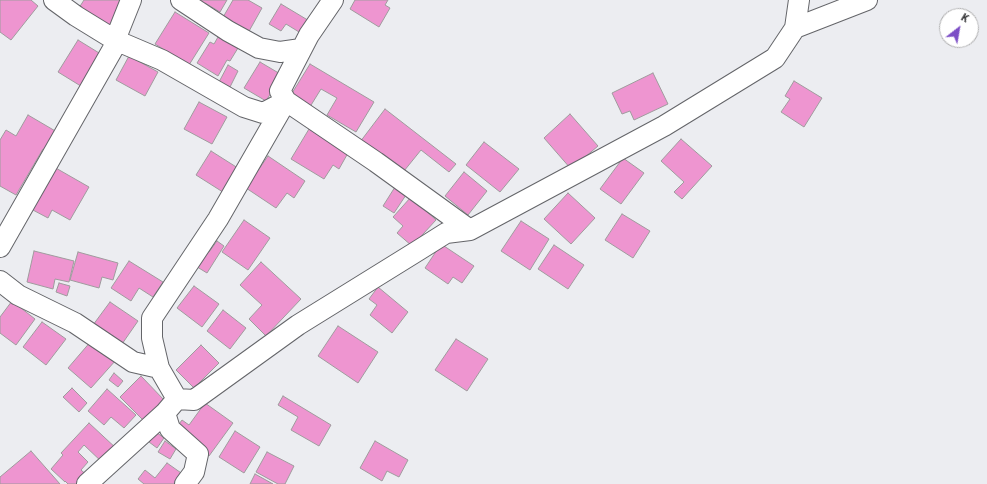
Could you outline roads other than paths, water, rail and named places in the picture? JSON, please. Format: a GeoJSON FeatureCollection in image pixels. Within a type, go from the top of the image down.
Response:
{"type":"FeatureCollection","features":[{"type":"Feature","properties":{"kind":"street"},"geometry":{"type":"LineString","coordinates":[[54,0],[76,16],[116,40],[162,60],[244,107],[263,113],[286,101]]}},
{"type":"Feature","properties":{"kind":"street"},"geometry":{"type":"LineString","coordinates":[[0,247],[114,47],[132,0]]}},
{"type":"Feature","properties":{"kind":"street"},"geometry":{"type":"LineString","coordinates":[[181,0],[228,31],[259,48],[280,52],[301,50]]}},
{"type":"Feature","properties":{"kind":"street"},"geometry":{"type":"LineString","coordinates":[[333,0],[301,50],[280,90],[286,101],[376,162],[470,230]]}},
{"type":"Feature","properties":{"kind":"street"},"geometry":{"type":"LineString","coordinates":[[87,484],[171,406],[194,400],[298,325],[446,233],[470,230],[664,126],[775,58],[795,28],[799,0]]}},
{"type":"Feature","properties":{"kind":"street"},"geometry":{"type":"LineString","coordinates":[[795,28],[867,0]]}},
{"type":"Feature","properties":{"kind":"street"},"geometry":{"type":"LineString","coordinates":[[186,484],[194,472],[198,454],[170,429],[171,406],[159,368],[152,338],[152,318],[218,219],[286,101]]}},
{"type":"Feature","properties":{"kind":"street"},"geometry":{"type":"LineString","coordinates":[[0,281],[18,295],[75,323],[133,362],[159,368]]}}]}
